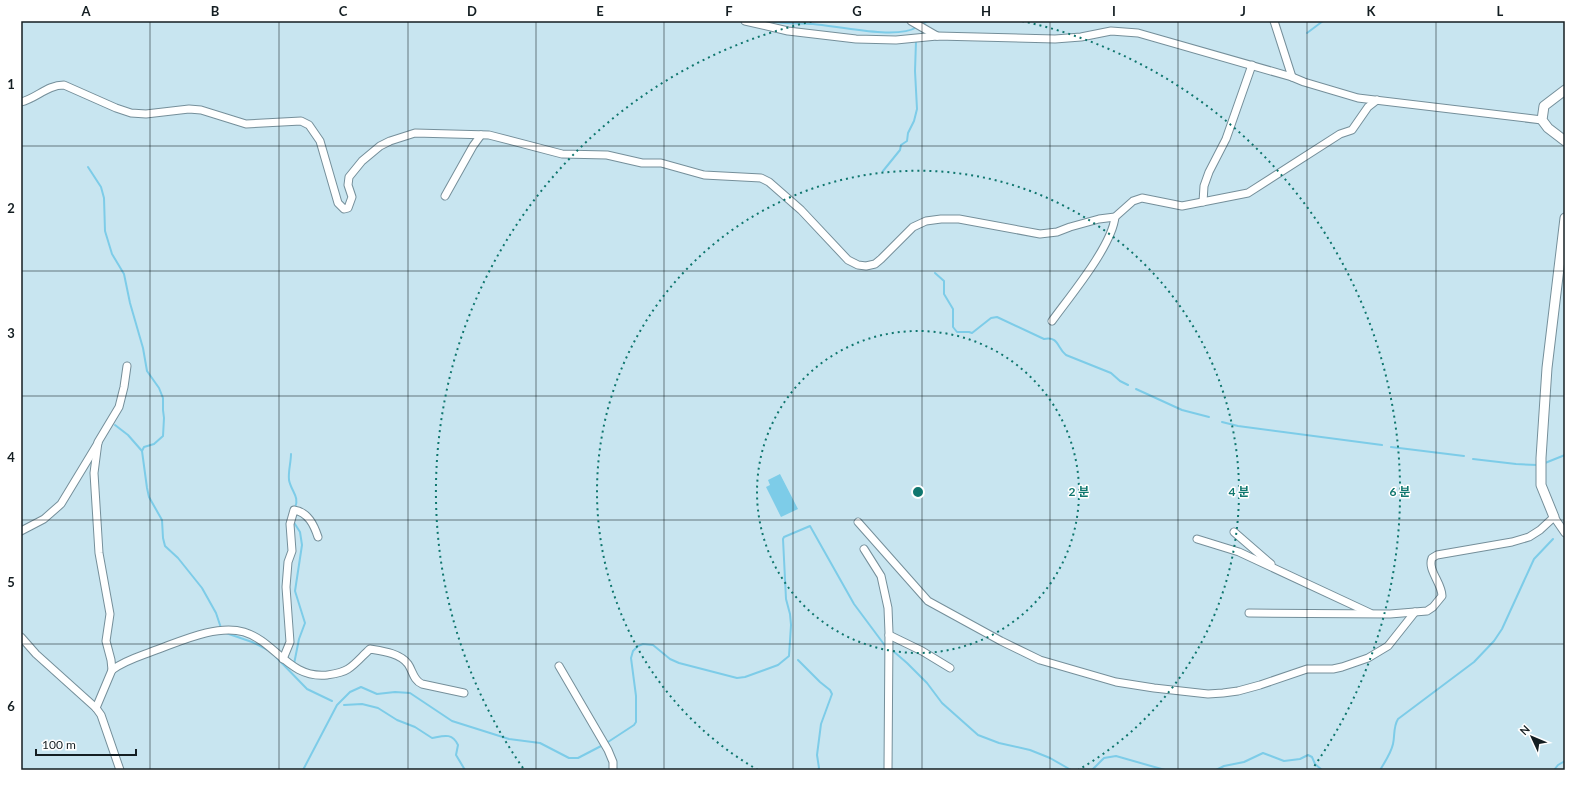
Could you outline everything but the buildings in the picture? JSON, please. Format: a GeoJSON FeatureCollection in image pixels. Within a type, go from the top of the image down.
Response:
{"type":"FeatureCollection","features":[{"type":"Feature","properties":{"kind":"street"},"geometry":{"type":"LineString","coordinates":[[745,21],[788,31],[856,39],[896,40],[937,36],[1055,39],[1081,37],[1111,31],[1138,33],[1252,65],[1358,98],[1542,120]]}},
{"type":"Feature","properties":{"kind":"street"},"geometry":{"type":"LineString","coordinates":[[911,21],[937,36]]}},
{"type":"Feature","properties":{"kind":"street"},"geometry":{"type":"LineString","coordinates":[[1274,21],[1292,77]]}},
{"type":"Feature","properties":{"kind":"street"},"geometry":{"type":"LineString","coordinates":[[1203,202],[1204,186],[1209,172],[1226,139],[1252,65]]}},
{"type":"Feature","properties":{"kind":"street"},"geometry":{"type":"LineString","coordinates":[[21,102],[28,101],[55,85],[64,85],[131,113],[146,114],[201,110],[246,124],[301,121],[309,125],[320,141],[338,203],[344,209],[348,208],[352,197],[348,185],[349,177],[362,161],[380,146],[390,141],[415,134],[489,135],[562,154],[607,155],[642,163],[662,164],[704,175],[761,178],[769,182],[801,210],[848,260],[858,265],[866,266],[874,264],[881,259],[913,227],[926,221],[959,219],[1040,234],[1057,232],[1099,219],[1115,217],[1133,201],[1142,198],[1182,206],[1248,193],[1340,134],[1352,130],[1368,107],[1377,100]]}},
{"type":"Feature","properties":{"kind":"street"},"geometry":{"type":"LineString","coordinates":[[1565,90],[1544,106],[1542,120],[1548,128],[1565,142]]}},
{"type":"Feature","properties":{"kind":"street"},"geometry":{"type":"LineString","coordinates":[[445,196],[473,146],[481,135]]}},
{"type":"Feature","properties":{"kind":"street"},"geometry":{"type":"LineString","coordinates":[[1052,320],[1084,278],[1101,251],[1114,226],[1115,217]]}},
{"type":"Feature","properties":{"kind":"street"},"geometry":{"type":"LineString","coordinates":[[1565,218],[1549,347],[1542,444],[1541,485],[1554,517],[1565,533]]}},
{"type":"Feature","properties":{"kind":"street"},"geometry":{"type":"LineString","coordinates":[[21,531],[44,519],[60,504],[119,407],[127,366]]}},
{"type":"Feature","properties":{"kind":"street"},"geometry":{"type":"LineString","coordinates":[[96,708],[112,670],[106,641],[110,614],[99,553],[94,484],[98,442]]}},
{"type":"Feature","properties":{"kind":"street"},"geometry":{"type":"LineString","coordinates":[[283,659],[290,642],[286,587],[288,562],[292,551],[290,524],[294,510],[300,511],[312,522],[318,537]]}},
{"type":"Feature","properties":{"kind":"street"},"geometry":{"type":"LineString","coordinates":[[1249,614],[1371,614],[1427,611],[1433,607],[1442,596],[1442,590],[1431,567],[1430,561],[1432,558],[1437,555],[1512,542],[1529,537],[1540,530],[1554,517]]}},
{"type":"Feature","properties":{"kind":"street"},"geometry":{"type":"LineString","coordinates":[[858,522],[928,601],[1001,641],[1040,660],[1116,682],[1208,694],[1223,693],[1255,687],[1307,669],[1342,667],[1368,658],[1388,646],[1414,612]]}},
{"type":"Feature","properties":{"kind":"street"},"geometry":{"type":"LineString","coordinates":[[1234,532],[1277,570]]}},
{"type":"Feature","properties":{"kind":"street"},"geometry":{"type":"LineString","coordinates":[[1197,539],[1239,552],[1371,614]]}},
{"type":"Feature","properties":{"kind":"street"},"geometry":{"type":"LineString","coordinates":[[864,548],[881,576],[888,608],[888,770]]}},
{"type":"Feature","properties":{"kind":"street"},"geometry":{"type":"LineString","coordinates":[[112,670],[133,658],[178,641],[212,632],[232,630],[244,632],[256,638],[283,659],[302,672],[311,676],[322,676],[342,672],[349,668],[370,649],[378,650],[403,659],[408,664],[417,682],[464,693]]}},
{"type":"Feature","properties":{"kind":"street"},"geometry":{"type":"LineString","coordinates":[[889,636],[922,651],[950,668]]}},
{"type":"Feature","properties":{"kind":"street"},"geometry":{"type":"LineString","coordinates":[[21,637],[36,654],[101,714],[120,770]]}},
{"type":"Feature","properties":{"kind":"street"},"geometry":{"type":"LineString","coordinates":[[559,666],[608,750],[613,762],[613,770]]}},
{"type":"Feature","properties":{"kind":"water"},"geometry":{"type":"Polygon","coordinates":[[[780,474],[798,509],[781,517],[766,487],[770,485],[768,480],[780,474]]]}},
{"type":"Feature","properties":{"kind":"waterway"},"geometry":{"type":"LineString","coordinates":[[770,21],[813,24],[882,32],[908,31],[917,27]]}},
{"type":"Feature","properties":{"kind":"waterway"},"geometry":{"type":"LineString","coordinates":[[923,24],[928,21]]}},
{"type":"Feature","properties":{"kind":"waterway"},"geometry":{"type":"LineString","coordinates":[[1307,33],[1323,21]]}},
{"type":"Feature","properties":{"kind":"waterway"},"geometry":{"type":"LineString","coordinates":[[883,171],[900,150],[901,145],[907,141],[908,133],[914,121],[917,109],[915,71],[916,41]]}},
{"type":"Feature","properties":{"kind":"waterway"},"geometry":{"type":"LineString","coordinates":[[88,167],[101,187],[104,198],[105,231],[112,254],[124,274],[130,303],[143,348],[147,371],[159,388],[163,398],[163,436],[154,444],[144,447],[142,451]]}},
{"type":"Feature","properties":{"kind":"waterway"},"geometry":{"type":"LineString","coordinates":[[935,273],[944,281],[944,294],[953,309],[953,327],[957,332],[972,333],[991,318],[997,317],[1044,339],[1052,339],[1066,355],[1111,373],[1120,381],[1128,385]]}},
{"type":"Feature","properties":{"kind":"waterway"},"geometry":{"type":"LineString","coordinates":[[1136,389],[1182,410],[1209,417]]}},
{"type":"Feature","properties":{"kind":"waterway"},"geometry":{"type":"LineString","coordinates":[[1222,422],[1238,426],[1382,445]]}},
{"type":"Feature","properties":{"kind":"waterway"},"geometry":{"type":"LineString","coordinates":[[115,425],[128,435],[142,451],[149,497],[162,520],[165,546],[178,558],[202,588],[216,613],[221,628]]}},
{"type":"Feature","properties":{"kind":"waterway"},"geometry":{"type":"LineString","coordinates":[[1391,447],[1464,456]]}},
{"type":"Feature","properties":{"kind":"waterway"},"geometry":{"type":"LineString","coordinates":[[291,454],[289,480],[296,497],[295,508]]}},
{"type":"Feature","properties":{"kind":"waterway"},"geometry":{"type":"LineString","coordinates":[[1545,463],[1565,455]]}},
{"type":"Feature","properties":{"kind":"waterway"},"geometry":{"type":"LineString","coordinates":[[1473,459],[1537,465]]}},
{"type":"Feature","properties":{"kind":"waterway"},"geometry":{"type":"LineString","coordinates":[[293,521],[300,532],[302,545],[295,591],[305,623],[299,639],[294,664]]}},
{"type":"Feature","properties":{"kind":"waterway"},"geometry":{"type":"LineString","coordinates":[[608,742],[634,725],[636,722],[636,696],[631,658],[633,651],[638,646],[643,644],[653,645],[670,659],[679,663],[737,678],[745,677],[778,665],[789,656],[791,625],[786,599],[783,539],[784,537],[810,526],[854,604],[886,647]]}},
{"type":"Feature","properties":{"kind":"waterway"},"geometry":{"type":"LineString","coordinates":[[1380,770],[1392,747],[1395,725],[1398,719],[1474,662],[1494,641],[1502,629],[1534,559],[1553,539]]}},
{"type":"Feature","properties":{"kind":"waterway"},"geometry":{"type":"LineString","coordinates":[[226,633],[252,642],[268,650]]}},
{"type":"Feature","properties":{"kind":"waterway"},"geometry":{"type":"LineString","coordinates":[[892,650],[927,683],[942,703],[978,735],[999,743],[1030,750],[1050,758],[1071,770]]}},
{"type":"Feature","properties":{"kind":"waterway"},"geometry":{"type":"LineString","coordinates":[[275,656],[307,689],[332,701]]}},
{"type":"Feature","properties":{"kind":"waterway"},"geometry":{"type":"LineString","coordinates":[[798,660],[830,690],[832,694],[821,724],[817,755],[818,770]]}},
{"type":"Feature","properties":{"kind":"waterway"},"geometry":{"type":"LineString","coordinates":[[303,770],[337,705],[350,692],[361,687],[377,694],[395,692],[410,693],[452,721],[509,739],[540,743],[569,758],[578,758],[603,745]]}},
{"type":"Feature","properties":{"kind":"waterway"},"geometry":{"type":"LineString","coordinates":[[344,705],[362,704],[378,708],[397,720],[415,727],[432,738],[443,736],[453,738],[458,745],[456,755],[465,770]]}},
{"type":"Feature","properties":{"kind":"waterway"},"geometry":{"type":"LineString","coordinates":[[1216,770],[1224,766],[1244,762],[1263,753],[1284,761],[1300,759],[1308,755],[1312,757],[1315,764],[1322,770]]}},
{"type":"Feature","properties":{"kind":"waterway"},"geometry":{"type":"LineString","coordinates":[[1092,770],[1104,758],[1116,756],[1165,770]]}},
{"type":"Feature","properties":{"kind":"waterway"},"geometry":{"type":"LineString","coordinates":[[1554,770],[1558,765],[1565,761]]}}]}
